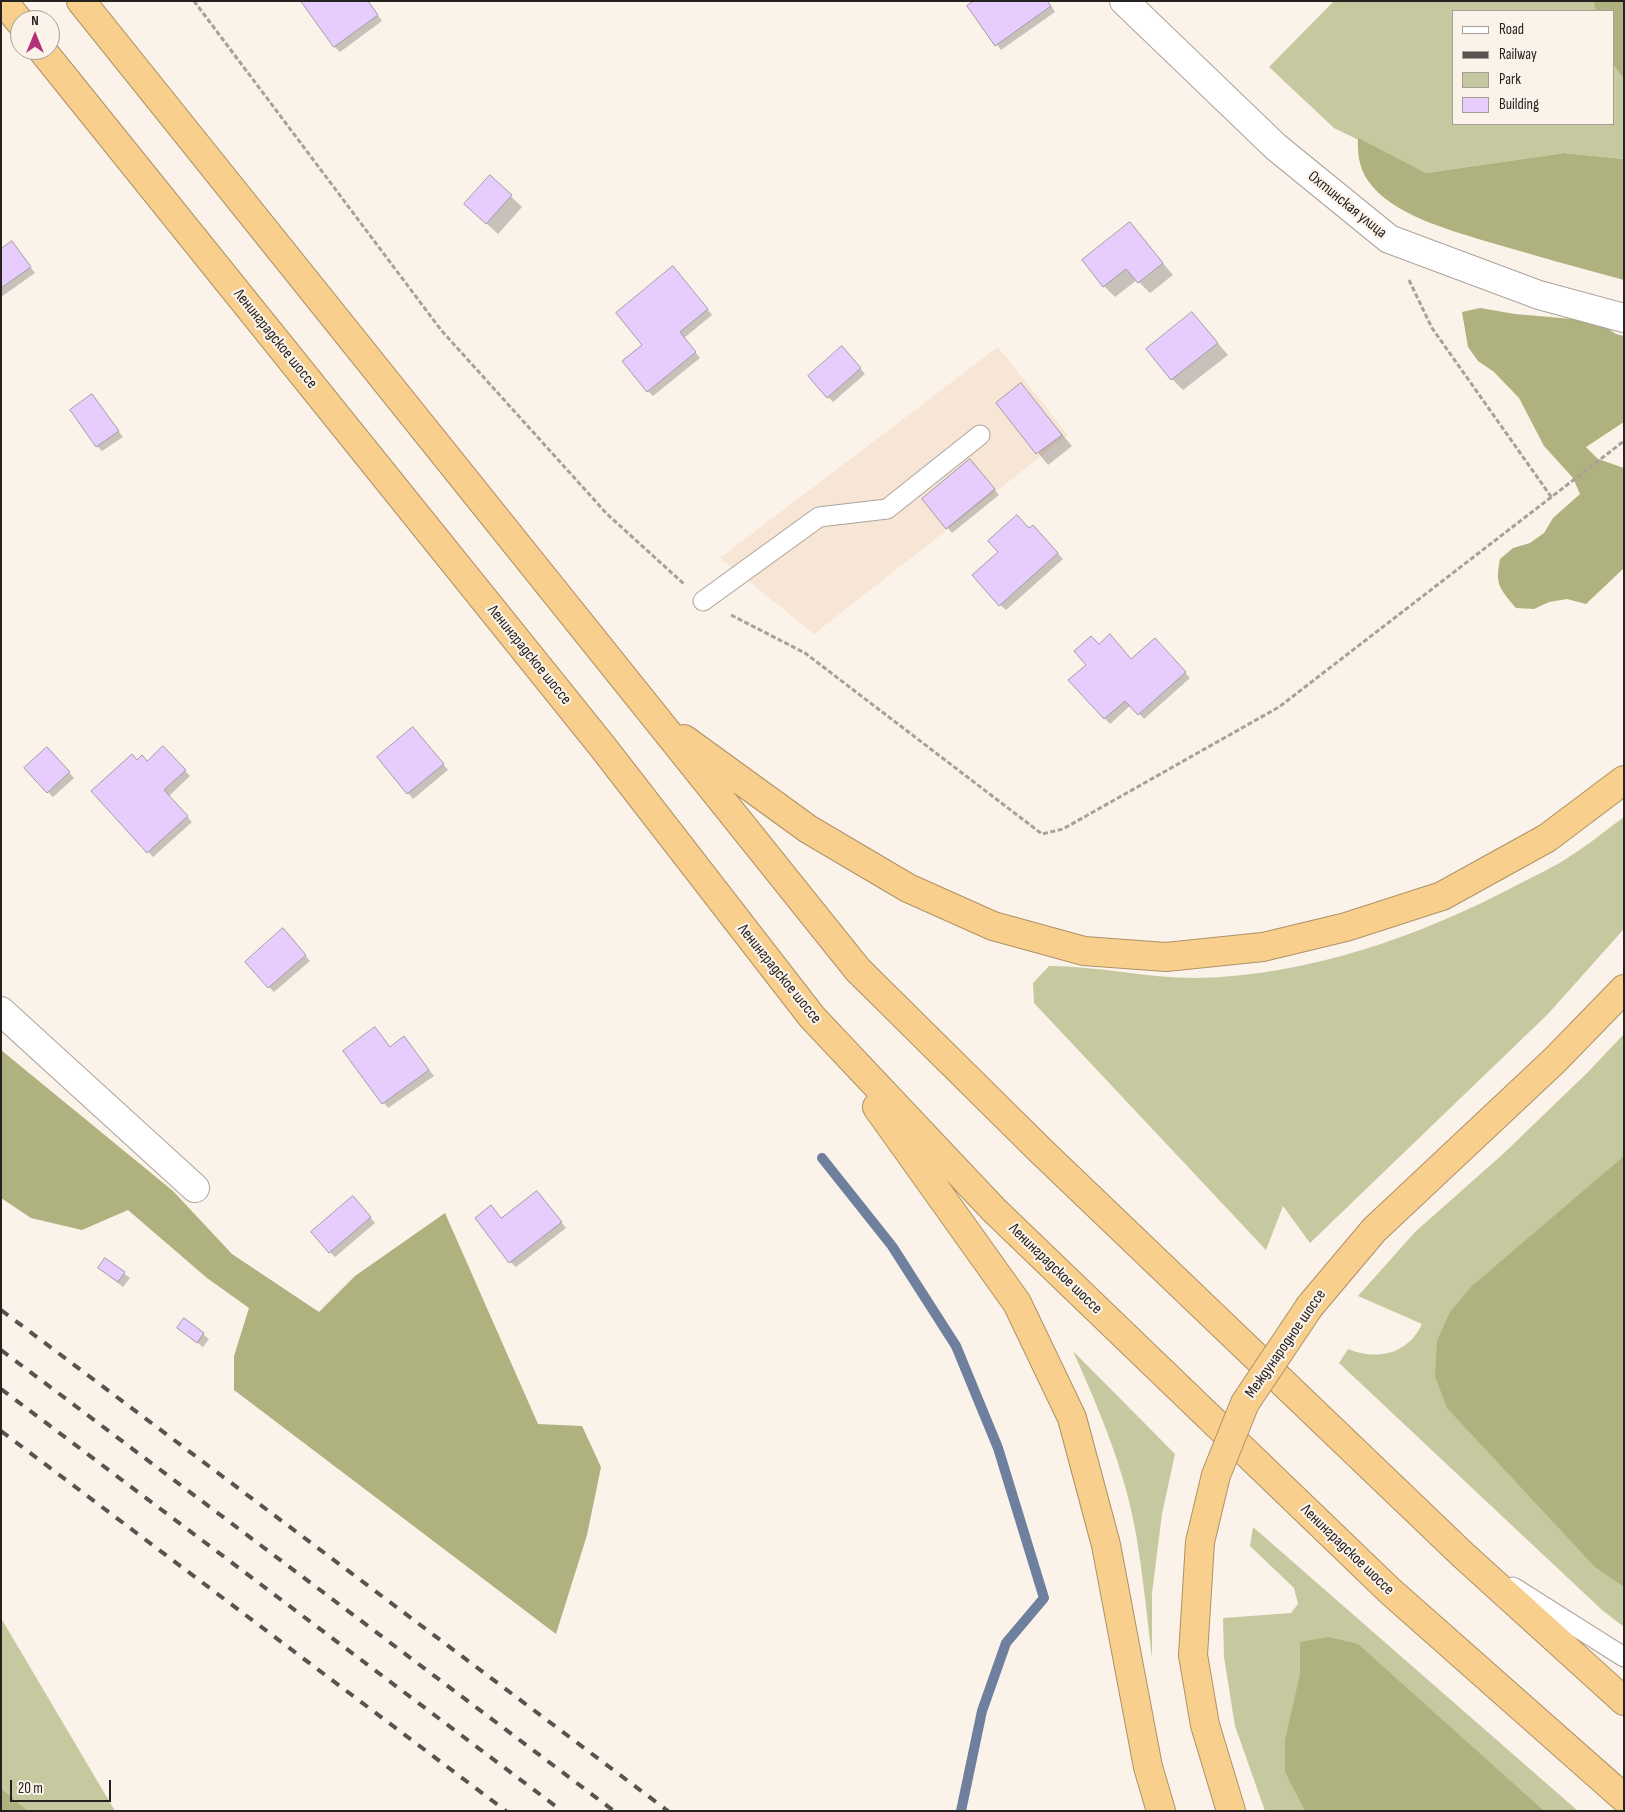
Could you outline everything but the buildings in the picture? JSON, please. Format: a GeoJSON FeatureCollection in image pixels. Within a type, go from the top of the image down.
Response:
{"type":"FeatureCollection","features":[{"type":"Feature","properties":{"kind":"highway"},"geometry":{"type":"LineString","coordinates":[[81,1],[858,970],[1040,1150],[1462,1556],[1624,1701]]}},
{"type":"Feature","properties":{"kind":"highway","name":"Ленинградское шоссе"},"geometry":{"type":"LineString","coordinates":[[50,60],[602,746],[812,1017],[994,1210],[1346,1549],[1390,1591],[1624,1798]]}},
{"type":"Feature","properties":{"kind":"highway"},"geometry":{"type":"LineString","coordinates":[[657,719],[808,829],[908,888],[993,926],[1084,951],[1166,957],[1263,947],[1346,927],[1442,896],[1546,838],[1624,780]]}},
{"type":"Feature","properties":{"kind":"highway","name":"Международное шоссе"},"geometry":{"type":"LineString","coordinates":[[1231,1811],[1205,1725],[1193,1655],[1200,1542],[1216,1475],[1245,1402],[1310,1306],[1374,1230],[1555,1060],[1624,989]]}},
{"type":"Feature","properties":{"kind":"highway"},"geometry":{"type":"LineString","coordinates":[[812,1017],[1017,1303],[1072,1418],[1106,1545],[1148,1767],[1161,1811]]}},
{"type":"Feature","properties":{"kind":"street","name":"Охтинская улица"},"geometry":{"type":"LineString","coordinates":[[1124,1],[1276,147],[1389,239],[1539,295],[1624,318]]}},
{"type":"Feature","properties":{"kind":"street"},"geometry":{"type":"LineString","coordinates":[[1,1011],[195,1188]]}},
{"type":"Feature","properties":{"kind":"lane"},"geometry":{"type":"LineString","coordinates":[[703,601],[818,517],[887,509],[980,435]]}},
{"type":"Feature","properties":{"kind":"lane"},"geometry":{"type":"LineString","coordinates":[[1462,1556],[1624,1657]]}},
{"type":"Feature","properties":{"kind":"path"},"geometry":{"type":"LineString","coordinates":[[1389,239],[1432,328],[1552,498]]}},
{"type":"Feature","properties":{"kind":"shaded area"},"geometry":{"type":"Polygon","coordinates":[[[998,347],[1068,435],[814,634],[720,558],[998,347]]]}},
{"type":"Feature","properties":{"kind":"green space"},"geometry":{"type":"Polygon","coordinates":[[[1334,1],[1593,1],[1596,10],[1452,10],[1452,125],[1615,125],[1615,67],[1624,79],[1624,159],[1564,153],[1426,173],[1334,128],[1269,67],[1334,1]]]}},
{"type":"Feature","properties":{"kind":"green space"},"geometry":{"type":"Polygon","coordinates":[[[1593,1],[1624,1],[1624,79],[1615,67],[1615,10],[1596,10],[1593,1]]]}},
{"type":"Feature","properties":{"kind":"green space"},"geometry":{"type":"Polygon","coordinates":[[[1358,138],[1426,173],[1564,153],[1624,159],[1624,280],[1462,234],[1428,222],[1397,207],[1384,198],[1365,176],[1360,164],[1358,138]]]}},
{"type":"Feature","properties":{"kind":"green space"},"geometry":{"type":"Polygon","coordinates":[[[1480,308],[1515,314],[1584,320],[1601,324],[1616,334],[1624,336],[1624,422],[1586,447],[1598,459],[1624,468],[1624,568],[1586,604],[1567,599],[1549,602],[1534,609],[1516,608],[1502,590],[1498,580],[1500,559],[1513,548],[1530,543],[1544,533],[1553,518],[1580,494],[1573,478],[1544,446],[1519,398],[1494,372],[1478,361],[1468,347],[1462,312],[1480,308]]]}},
{"type":"Feature","properties":{"kind":"green space"},"geometry":{"type":"Polygon","coordinates":[[[1624,817],[1623,930],[1548,1014],[1310,1243],[1283,1206],[1266,1250],[1034,1003],[1033,983],[1049,966],[1177,977],[1238,976],[1280,970],[1363,950],[1403,936],[1482,903],[1551,868],[1624,817]]]}},
{"type":"Feature","properties":{"kind":"green space"},"geometry":{"type":"Polygon","coordinates":[[[1624,1034],[1624,1627],[1602,1610],[1339,1363],[1348,1349],[1370,1354],[1391,1352],[1409,1342],[1416,1334],[1422,1324],[1358,1296],[1415,1232],[1503,1154],[1587,1073],[1624,1034]]]}},
{"type":"Feature","properties":{"kind":"green space"},"geometry":{"type":"Polygon","coordinates":[[[1,1050],[173,1191],[232,1254],[319,1312],[355,1276],[445,1213],[538,1424],[582,1426],[601,1467],[587,1535],[556,1634],[234,1390],[234,1356],[249,1308],[207,1278],[128,1210],[82,1230],[31,1218],[1,1198],[1,1050]]]}},
{"type":"Feature","properties":{"kind":"green space"},"geometry":{"type":"Polygon","coordinates":[[[1624,1156],[1624,1587],[1595,1567],[1447,1408],[1435,1376],[1437,1341],[1450,1312],[1472,1286],[1624,1156]]]}},
{"type":"Feature","properties":{"kind":"green space"},"geometry":{"type":"Polygon","coordinates":[[[1073,1351],[1175,1454],[1162,1514],[1152,1593],[1152,1658],[1143,1580],[1131,1510],[1110,1440],[1073,1351]]]}},
{"type":"Feature","properties":{"kind":"green space"},"geometry":{"type":"Polygon","coordinates":[[[1253,1527],[1578,1811],[1265,1811],[1235,1726],[1224,1657],[1223,1618],[1291,1613],[1298,1604],[1294,1588],[1250,1546],[1253,1527]]]}},
{"type":"Feature","properties":{"kind":"green space"},"geometry":{"type":"Polygon","coordinates":[[[1,1618],[115,1811],[28,1811],[1,1788],[1,1618]]]}},
{"type":"Feature","properties":{"kind":"green space"},"geometry":{"type":"Polygon","coordinates":[[[1329,1637],[1358,1644],[1544,1811],[1305,1811],[1285,1772],[1285,1740],[1300,1674],[1300,1642],[1329,1637]]]}},
{"type":"Feature","properties":{"kind":"green space"},"geometry":{"type":"Polygon","coordinates":[[[1,1788],[28,1811],[1,1811],[1,1788]]]}},
{"type":"Feature","properties":{"kind":"waterway"},"geometry":{"type":"LineString","coordinates":[[822,1158],[892,1246],[956,1346],[998,1448],[1044,1598],[1006,1643],[982,1711],[961,1811]]}},
{"type":"Feature","properties":{"kind":"railway"},"geometry":{"type":"LineString","coordinates":[[1,1310],[668,1811]]}},
{"type":"Feature","properties":{"kind":"railway"},"geometry":{"type":"LineString","coordinates":[[1,1350],[614,1811]]}},
{"type":"Feature","properties":{"kind":"railway"},"geometry":{"type":"LineString","coordinates":[[1,1389],[562,1811]]}},
{"type":"Feature","properties":{"kind":"railway"},"geometry":{"type":"LineString","coordinates":[[1,1431],[506,1811]]}}]}
